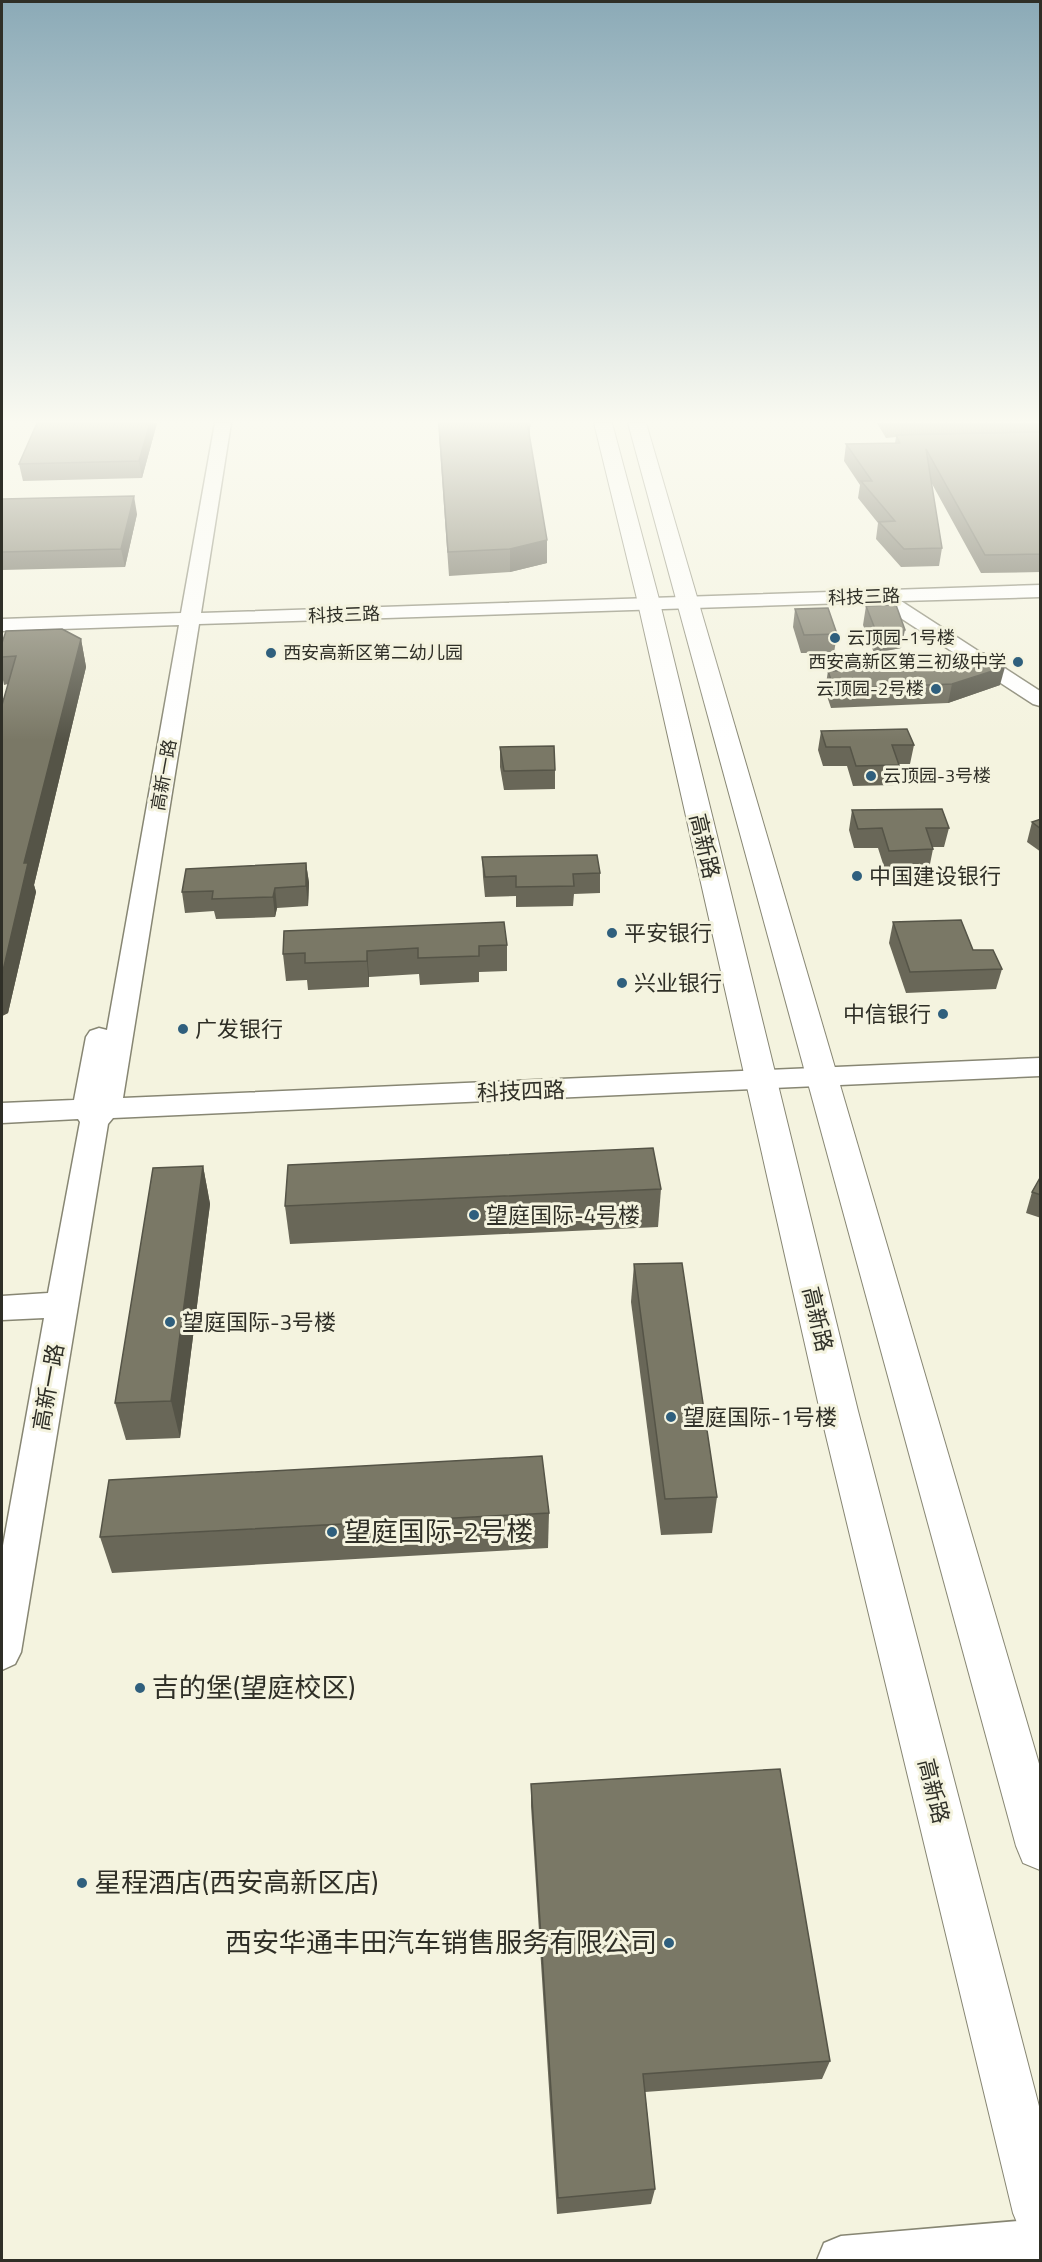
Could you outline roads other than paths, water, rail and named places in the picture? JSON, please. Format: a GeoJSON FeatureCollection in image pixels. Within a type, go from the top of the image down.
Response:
{"type":"FeatureCollection","features":[{"type":"Feature","properties":{"kind":"main road","name":"高新路"},"geometry":{"type":"LineString","coordinates":[[629,529],[839,1411],[1041,2213]]}},
{"type":"Feature","properties":{"kind":"main road"},"geometry":{"type":"LineString","coordinates":[[666,529],[1041,1846]]}},
{"type":"Feature","properties":{"kind":"street","name":"高新一路"},"geometry":{"type":"LineString","coordinates":[[183,616],[195,529]]}},
{"type":"Feature","properties":{"kind":"street","name":"高新一路"},"geometry":{"type":"LineString","coordinates":[[2,1652],[183,616],[201,529]]}},
{"type":"Feature","properties":{"kind":"street","name":"科技三路"},"geometry":{"type":"LineString","coordinates":[[2,618],[183,616],[1041,591]]}},
{"type":"Feature","properties":{"kind":"street"},"geometry":{"type":"LineString","coordinates":[[880,597],[1041,700]]}},
{"type":"Feature","properties":{"kind":"street","name":"科技三路"},"geometry":{"type":"LineString","coordinates":[[2,625],[183,616]]}},
{"type":"Feature","properties":{"kind":"street","name":"科技四路"},"geometry":{"type":"LineString","coordinates":[[823,1085],[1041,1067]]}},
{"type":"Feature","properties":{"kind":"street","name":"科技四路"},"geometry":{"type":"LineString","coordinates":[[2,1113],[96,1112],[823,1085],[1041,1081]]}},
{"type":"Feature","properties":{"kind":"street","name":"科技四路"},"geometry":{"type":"LineString","coordinates":[[2,1125],[96,1112]]}},
{"type":"Feature","properties":{"kind":"street"},"geometry":{"type":"LineString","coordinates":[[2,1308],[63,1305]]}},
{"type":"Feature","properties":{"kind":"street"},"geometry":{"type":"LineString","coordinates":[[841,2260],[1041,2243]]}},
{"type":"Feature","properties":{"kind":"place","name":"云顶园-1号楼"},"geometry":{"type":"Point","coordinates":[835,638]}},
{"type":"Feature","properties":{"kind":"place","name":"西安高新区第二幼儿园"},"geometry":{"type":"Point","coordinates":[271,653]}},
{"type":"Feature","properties":{"kind":"place","name":"西安高新区第三初级中学"},"geometry":{"type":"Point","coordinates":[1018,662]}},
{"type":"Feature","properties":{"kind":"place","name":"云顶园-2号楼"},"geometry":{"type":"Point","coordinates":[936,689]}},
{"type":"Feature","properties":{"kind":"place","name":"云顶园-3号楼"},"geometry":{"type":"Point","coordinates":[871,776]}},
{"type":"Feature","properties":{"kind":"place","name":"中国建设银行"},"geometry":{"type":"Point","coordinates":[857,876]}},
{"type":"Feature","properties":{"kind":"place","name":"平安银行"},"geometry":{"type":"Point","coordinates":[612,933]}},
{"type":"Feature","properties":{"kind":"place","name":"兴业银行"},"geometry":{"type":"Point","coordinates":[622,983]}},
{"type":"Feature","properties":{"kind":"place","name":"中信银行"},"geometry":{"type":"Point","coordinates":[943,1014]}},
{"type":"Feature","properties":{"kind":"place","name":"广发银行"},"geometry":{"type":"Point","coordinates":[183,1029]}},
{"type":"Feature","properties":{"kind":"place","name":"望庭国际-4号楼"},"geometry":{"type":"Point","coordinates":[474,1215]}},
{"type":"Feature","properties":{"kind":"place","name":"望庭国际-3号楼"},"geometry":{"type":"Point","coordinates":[170,1322]}},
{"type":"Feature","properties":{"kind":"place","name":"望庭国际-1号楼"},"geometry":{"type":"Point","coordinates":[671,1417]}},
{"type":"Feature","properties":{"kind":"place","name":"望庭国际-2号楼"},"geometry":{"type":"Point","coordinates":[332,1532]}},
{"type":"Feature","properties":{"kind":"place","name":"吉的堡(望庭校区)"},"geometry":{"type":"Point","coordinates":[140,1688]}},
{"type":"Feature","properties":{"kind":"place","name":"星程酒店(西安高新区店)"},"geometry":{"type":"Point","coordinates":[82,1883]}},
{"type":"Feature","properties":{"kind":"place","name":"西安华通丰田汽车销售服务有限公司"},"geometry":{"type":"Point","coordinates":[669,1943]}}]}
